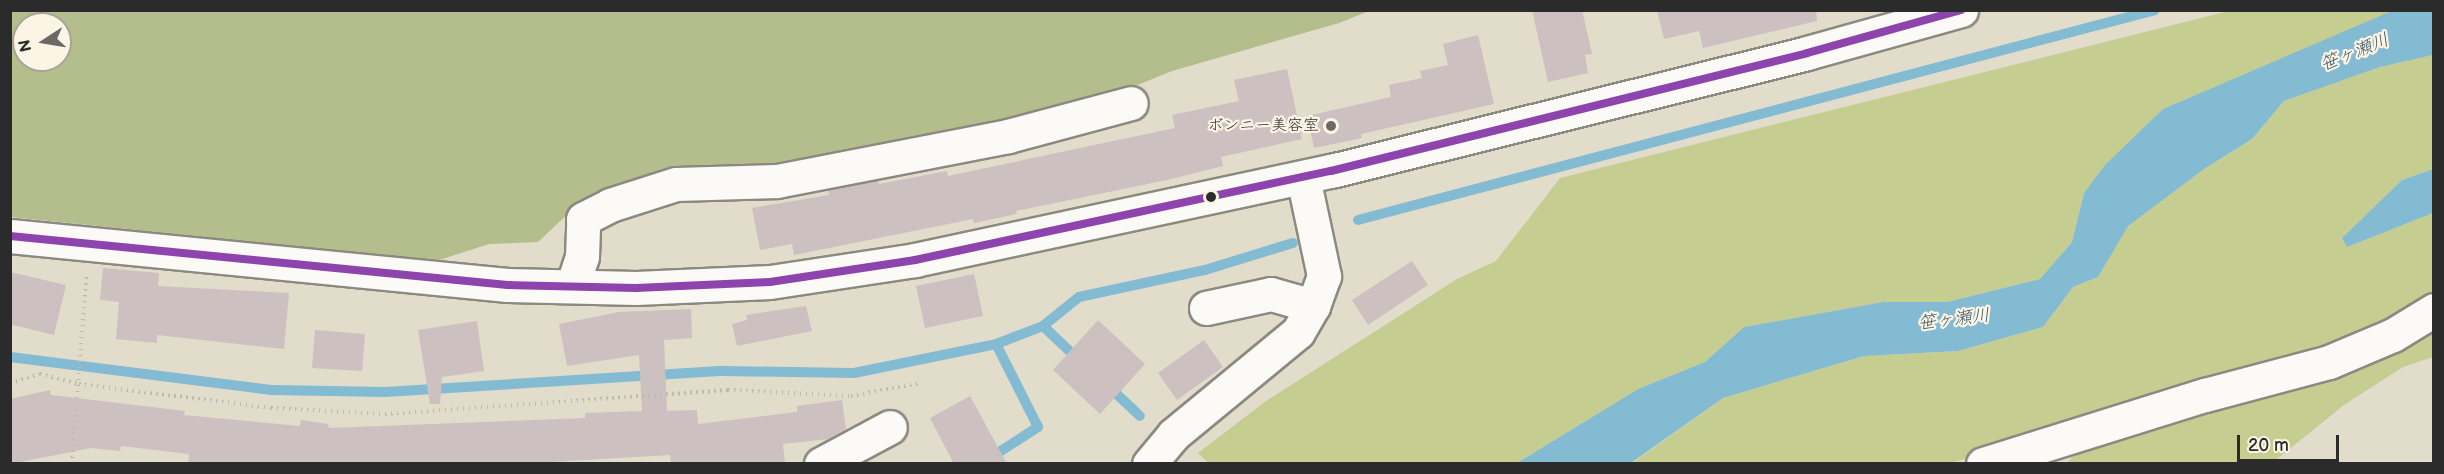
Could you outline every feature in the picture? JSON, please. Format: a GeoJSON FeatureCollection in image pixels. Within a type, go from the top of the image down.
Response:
{"type":"FeatureCollection","features":[{"type":"Feature","properties":{"kind":"street"},"geometry":{"type":"LineString","coordinates":[[10,236],[508,285],[573,284],[636,288],[781,280],[915,260],[1303,177],[1807,53],[1961,10]]}},
{"type":"Feature","properties":{"kind":"street"},"geometry":{"type":"LineString","coordinates":[[573,284],[582,257],[584,219],[610,205],[676,184],[777,181],[1008,136],[1131,103]]}},
{"type":"Feature","properties":{"kind":"street"},"geometry":{"type":"LineString","coordinates":[[1149,464],[1173,435],[1298,332],[1313,306],[1324,276],[1303,177]]}},
{"type":"Feature","properties":{"kind":"street"},"geometry":{"type":"LineString","coordinates":[[1206,308],[1271,294],[1313,306]]}},
{"type":"Feature","properties":{"kind":"street"},"geometry":{"type":"LineString","coordinates":[[1983,464],[2205,395],[2329,362],[2393,335],[2433,310]]}},
{"type":"Feature","properties":{"kind":"street"},"geometry":{"type":"LineString","coordinates":[[820,464],[890,427]]}},
{"type":"Feature","properties":{"kind":"path"},"geometry":{"type":"LineString","coordinates":[[72,464],[88,243]]}},
{"type":"Feature","properties":{"kind":"path"},"geometry":{"type":"LineString","coordinates":[[10,383],[40,374],[79,384],[271,408],[385,414],[728,390],[851,396],[920,383]]}},
{"type":"Feature","properties":{"kind":"green space"},"geometry":{"type":"Polygon","coordinates":[[[11,11],[1369,11],[1339,23],[1172,71],[1096,102],[574,208],[538,242],[489,244],[436,261],[11,217],[11,11]]]}},
{"type":"Feature","properties":{"kind":"green space"},"geometry":{"type":"Polygon","coordinates":[[[2229,11],[2394,11],[2163,109],[2084,193],[2072,242],[2040,279],[1947,302],[1883,302],[1744,327],[1705,362],[1638,389],[1517,463],[1209,464],[1198,453],[1266,401],[1457,279],[1496,261],[1560,178],[2229,11]]]}},
{"type":"Feature","properties":{"kind":"green space"},"geometry":{"type":"Polygon","coordinates":[[[2433,55],[2433,169],[2402,180],[2342,238],[2347,247],[2433,213],[2433,301],[2389,329],[1951,463],[1631,464],[1723,398],[1864,356],[1958,351],[2043,327],[2073,287],[2098,277],[2127,226],[2204,169],[2252,139],[2284,101],[2380,67],[2433,55]]]}},
{"type":"Feature","properties":{"kind":"green space"},"geometry":{"type":"Polygon","coordinates":[[[2433,319],[2433,357],[2403,367],[2344,405],[2272,463],[2066,464],[2086,442],[2433,319]]]}},
{"type":"Feature","properties":{"kind":"water","name":"笹ヶ瀬川"},"geometry":{"type":"Polygon","coordinates":[[[2394,10],[2433,11],[2433,55],[2380,67],[2284,101],[2252,139],[2204,169],[2128,226],[2098,277],[2073,287],[2043,327],[1958,351],[1864,356],[1723,398],[1631,463],[1517,463],[1638,389],[1705,362],[1744,327],[1883,302],[1947,302],[2040,279],[2072,242],[2084,193],[2105,165],[2163,109],[2394,10]]]}},
{"type":"Feature","properties":{"kind":"water"},"geometry":{"type":"Polygon","coordinates":[[[2433,169],[2433,213],[2347,247],[2342,238],[2402,180],[2433,169]]]}},
{"type":"Feature","properties":{"kind":"building"},"geometry":{"type":"Polygon","coordinates":[[[1532,10],[1582,10],[1592,54],[1585,55],[1588,73],[1548,82],[1532,10]]]}},
{"type":"Feature","properties":{"kind":"building"},"geometry":{"type":"Polygon","coordinates":[[[1657,10],[1816,10],[1817,21],[1703,48],[1699,31],[1664,39],[1657,10]]]}},
{"type":"Feature","properties":{"kind":"building"},"geometry":{"type":"Polygon","coordinates":[[[1478,35],[1494,104],[1361,134],[1362,138],[1314,148],[1307,116],[1391,97],[1389,85],[1422,78],[1420,71],[1448,65],[1443,44],[1478,35]]]}},
{"type":"Feature","properties":{"kind":"building"},"geometry":{"type":"Polygon","coordinates":[[[1287,69],[1302,139],[1221,157],[1223,166],[1016,211],[1017,214],[974,223],[973,219],[794,255],[792,244],[760,250],[752,208],[829,195],[828,190],[878,180],[879,184],[947,171],[948,176],[1175,128],[1172,115],[1239,101],[1234,80],[1287,69]]]}},
{"type":"Feature","properties":{"kind":"building"},"geometry":{"type":"Polygon","coordinates":[[[1412,261],[1428,285],[1368,325],[1352,300],[1412,261]]]}},
{"type":"Feature","properties":{"kind":"building"},"geometry":{"type":"Polygon","coordinates":[[[103,268],[159,273],[158,286],[289,293],[284,349],[157,335],[157,343],[116,339],[119,302],[100,300],[103,268]]]}},
{"type":"Feature","properties":{"kind":"building"},"geometry":{"type":"Polygon","coordinates":[[[10,272],[66,285],[54,335],[10,324],[10,272]]]}},
{"type":"Feature","properties":{"kind":"building"},"geometry":{"type":"Polygon","coordinates":[[[974,274],[983,316],[925,328],[916,286],[974,274]]]}},
{"type":"Feature","properties":{"kind":"building"},"geometry":{"type":"Polygon","coordinates":[[[806,306],[812,331],[737,346],[732,324],[747,320],[746,315],[806,306]]]}},
{"type":"Feature","properties":{"kind":"building"},"geometry":{"type":"Polygon","coordinates":[[[691,309],[692,338],[664,340],[667,411],[697,410],[698,424],[797,412],[797,406],[842,400],[846,429],[828,439],[783,444],[785,464],[671,464],[670,455],[516,464],[188,464],[189,454],[121,446],[120,451],[91,448],[10,464],[10,399],[50,390],[51,395],[185,411],[184,415],[300,426],[301,420],[328,424],[329,428],[585,418],[585,413],[642,411],[639,355],[567,366],[559,324],[619,312],[691,309]]]}},
{"type":"Feature","properties":{"kind":"building"},"geometry":{"type":"Polygon","coordinates":[[[1098,320],[1145,364],[1100,414],[1053,370],[1098,320]]]}},
{"type":"Feature","properties":{"kind":"building"},"geometry":{"type":"Polygon","coordinates":[[[477,321],[484,371],[442,377],[440,404],[430,404],[418,330],[477,321]]]}},
{"type":"Feature","properties":{"kind":"building"},"geometry":{"type":"Polygon","coordinates":[[[315,330],[365,334],[362,371],[312,368],[315,330]]]}},
{"type":"Feature","properties":{"kind":"building"},"geometry":{"type":"Polygon","coordinates":[[[1204,340],[1223,367],[1177,400],[1158,373],[1204,340]]]}},
{"type":"Feature","properties":{"kind":"building"},"geometry":{"type":"Polygon","coordinates":[[[970,396],[1007,464],[954,464],[930,418],[970,396]]]}},
{"type":"Feature","properties":{"kind":"waterway"},"geometry":{"type":"LineString","coordinates":[[1358,220],[2155,10]]}},
{"type":"Feature","properties":{"kind":"waterway"},"geometry":{"type":"LineString","coordinates":[[10,357],[273,390],[385,392],[723,371],[854,373],[996,344],[1043,326],[1079,297],[1205,270],[1293,243]]}},
{"type":"Feature","properties":{"kind":"waterway"},"geometry":{"type":"LineString","coordinates":[[1043,326],[1080,361]]}},
{"type":"Feature","properties":{"kind":"waterway"},"geometry":{"type":"LineString","coordinates":[[990,458],[1038,427],[996,344]]}},
{"type":"Feature","properties":{"kind":"waterway"},"geometry":{"type":"LineString","coordinates":[[1107,385],[1140,416]]}},
{"type":"Feature","properties":{"kind":"transit line"},"geometry":{"type":"LineString","coordinates":[[10,236],[508,285],[636,288],[770,282],[915,260],[1331,171],[1807,53],[1961,10]]}},
{"type":"Feature","properties":{"kind":"place","name":"ボンニー美容室"},"geometry":{"type":"Point","coordinates":[1331,126]}}]}
